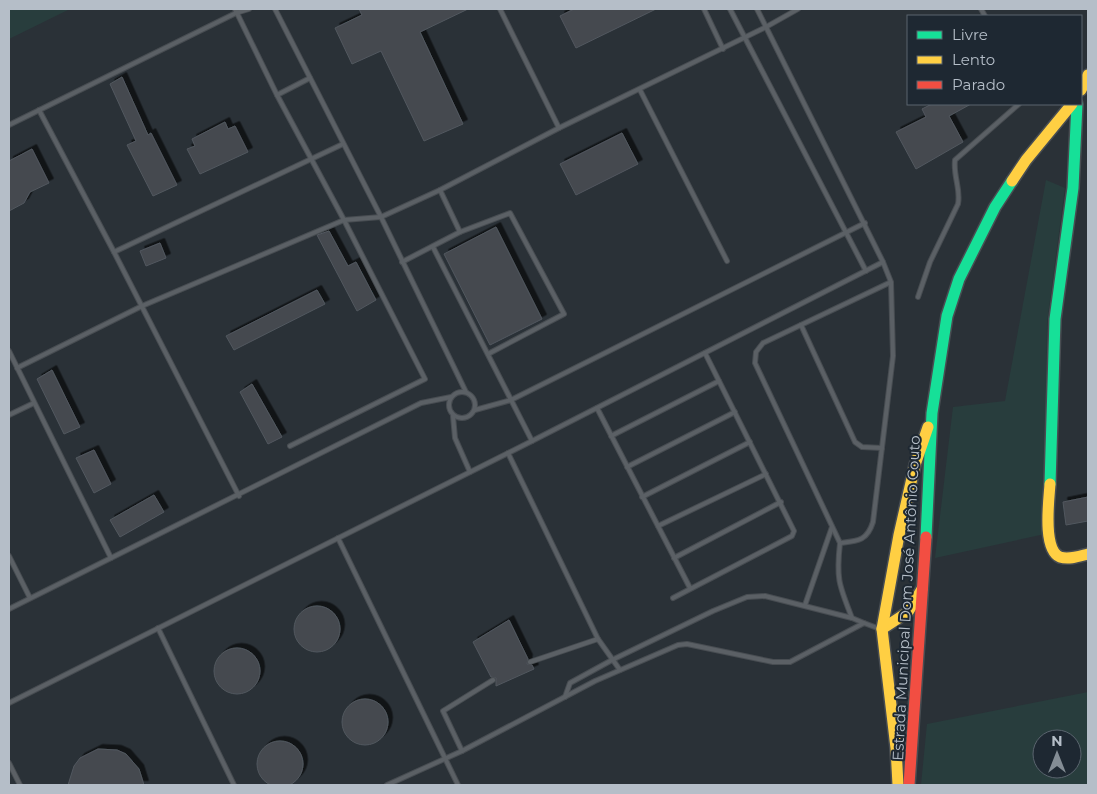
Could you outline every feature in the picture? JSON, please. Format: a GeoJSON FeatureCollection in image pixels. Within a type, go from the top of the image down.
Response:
{"type":"FeatureCollection","features":[{"type":"Feature","properties":{"kind":"main road"},"geometry":{"type":"LineString","coordinates":[[1082,88],[1088,75]]}},
{"type":"Feature","properties":{"kind":"main road","name":"Estrada Municipal Dom José Antônio Couto"},"geometry":{"type":"LineString","coordinates":[[909,785],[924,583],[932,413],[947,316],[959,279],[981,234],[1011,182],[1035,148],[1071,105]]}},
{"type":"Feature","properties":{"kind":"main road"},"geometry":{"type":"LineString","coordinates":[[1077,105],[1073,188],[1055,319],[1048,534],[1051,548],[1061,558],[1088,554]]}},
{"type":"Feature","properties":{"kind":"main road","name":"Estrada Municipal Dom José Antônio Couto"},"geometry":{"type":"LineString","coordinates":[[898,785],[896,748],[882,629],[915,465],[932,413]]}},
{"type":"Feature","properties":{"kind":"main road"},"geometry":{"type":"LineString","coordinates":[[882,629],[908,612],[918,598],[924,583]]}},
{"type":"Feature","properties":{"kind":"main road"},"geometry":{"type":"LineString","coordinates":[[886,602],[897,611],[908,612]]}},
{"type":"Feature","properties":{"kind":"lane"},"geometry":{"type":"LineString","coordinates":[[9,126],[236,11],[250,9]]}},
{"type":"Feature","properties":{"kind":"lane"},"geometry":{"type":"LineString","coordinates":[[275,9],[381,217],[466,392],[474,399],[475,410]]}},
{"type":"Feature","properties":{"kind":"lane"},"geometry":{"type":"LineString","coordinates":[[500,9],[560,128]]}},
{"type":"Feature","properties":{"kind":"lane"},"geometry":{"type":"LineString","coordinates":[[704,9],[723,49]]}},
{"type":"Feature","properties":{"kind":"lane"},"geometry":{"type":"LineString","coordinates":[[730,9],[866,271]]}},
{"type":"Feature","properties":{"kind":"lane"},"geometry":{"type":"LineString","coordinates":[[757,9],[865,223],[891,282],[893,356],[870,532],[859,541],[840,543]]}},
{"type":"Feature","properties":{"kind":"lane"},"geometry":{"type":"LineString","coordinates":[[17,368],[142,306],[344,220],[381,217],[440,190],[560,128],[723,49],[798,9]]}},
{"type":"Feature","properties":{"kind":"lane"},"geometry":{"type":"LineString","coordinates":[[236,11],[277,95],[344,220],[425,379],[290,446]]}},
{"type":"Feature","properties":{"kind":"lane"},"geometry":{"type":"LineString","coordinates":[[277,95],[310,78]]}},
{"type":"Feature","properties":{"kind":"lane"},"geometry":{"type":"LineString","coordinates":[[640,90],[727,261]]}},
{"type":"Feature","properties":{"kind":"lane"},"geometry":{"type":"LineString","coordinates":[[918,297],[930,262],[960,197],[954,170],[955,160],[1018,105]]}},
{"type":"Feature","properties":{"kind":"lane"},"geometry":{"type":"LineString","coordinates":[[39,110],[239,496]]}},
{"type":"Feature","properties":{"kind":"lane"},"geometry":{"type":"LineString","coordinates":[[114,252],[343,144]]}},
{"type":"Feature","properties":{"kind":"lane"},"geometry":{"type":"LineString","coordinates":[[440,190],[460,232]]}},
{"type":"Feature","properties":{"kind":"lane"},"geometry":{"type":"LineString","coordinates":[[402,262],[460,232],[510,213],[564,314],[488,354]]}},
{"type":"Feature","properties":{"kind":"lane"},"geometry":{"type":"LineString","coordinates":[[453,416],[468,418],[475,410],[511,400],[865,223]]}},
{"type":"Feature","properties":{"kind":"lane"},"geometry":{"type":"LineString","coordinates":[[433,247],[532,441]]}},
{"type":"Feature","properties":{"kind":"lane"},"geometry":{"type":"LineString","coordinates":[[9,703],[532,441],[883,262]]}},
{"type":"Feature","properties":{"kind":"lane"},"geometry":{"type":"LineString","coordinates":[[852,618],[838,583],[840,543],[755,363],[756,352],[763,343],[891,282]]}},
{"type":"Feature","properties":{"kind":"lane"},"geometry":{"type":"LineString","coordinates":[[800,325],[855,442],[862,447],[882,448]]}},
{"type":"Feature","properties":{"kind":"lane"},"geometry":{"type":"LineString","coordinates":[[9,351],[111,558]]}},
{"type":"Feature","properties":{"kind":"lane"},"geometry":{"type":"LineString","coordinates":[[673,598],[792,536],[793,526],[705,353]]}},
{"type":"Feature","properties":{"kind":"lane"},"geometry":{"type":"LineString","coordinates":[[611,436],[719,381]]}},
{"type":"Feature","properties":{"kind":"lane"},"geometry":{"type":"LineString","coordinates":[[9,609],[239,496],[421,403],[466,392]]}},
{"type":"Feature","properties":{"kind":"lane"},"geometry":{"type":"LineString","coordinates":[[451,397],[448,407],[453,416],[454,438],[470,472]]}},
{"type":"Feature","properties":{"kind":"lane"},"geometry":{"type":"LineString","coordinates":[[9,415],[34,403]]}},
{"type":"Feature","properties":{"kind":"lane"},"geometry":{"type":"LineString","coordinates":[[597,408],[690,588]]}},
{"type":"Feature","properties":{"kind":"lane"},"geometry":{"type":"LineString","coordinates":[[627,467],[735,412]]}},
{"type":"Feature","properties":{"kind":"lane"},"geometry":{"type":"LineString","coordinates":[[642,496],[750,442]]}},
{"type":"Feature","properties":{"kind":"lane"},"geometry":{"type":"LineString","coordinates":[[508,453],[598,639],[620,670]]}},
{"type":"Feature","properties":{"kind":"lane"},"geometry":{"type":"LineString","coordinates":[[658,526],[766,474]]}},
{"type":"Feature","properties":{"kind":"lane"},"geometry":{"type":"LineString","coordinates":[[674,558],[781,502]]}},
{"type":"Feature","properties":{"kind":"lane"},"geometry":{"type":"LineString","coordinates":[[805,605],[832,526]]}},
{"type":"Feature","properties":{"kind":"lane"},"geometry":{"type":"LineString","coordinates":[[338,538],[458,785]]}},
{"type":"Feature","properties":{"kind":"lane"},"geometry":{"type":"LineString","coordinates":[[9,556],[30,598]]}},
{"type":"Feature","properties":{"kind":"lane"},"geometry":{"type":"LineString","coordinates":[[565,697],[570,683],[612,660],[713,611],[747,597],[765,596],[805,605],[852,618],[882,629]]}},
{"type":"Feature","properties":{"kind":"lane"},"geometry":{"type":"LineString","coordinates":[[387,785],[445,757],[462,751],[565,697],[666,649],[687,644],[773,662],[790,662],[864,623]]}},
{"type":"Feature","properties":{"kind":"lane"},"geometry":{"type":"LineString","coordinates":[[158,628],[234,785]]}},
{"type":"Feature","properties":{"kind":"lane"},"geometry":{"type":"LineString","coordinates":[[530,662],[598,639]]}},
{"type":"Feature","properties":{"kind":"lane"},"geometry":{"type":"LineString","coordinates":[[462,751],[442,711],[493,680]]}},
{"type":"Feature","properties":{"kind":"lane"},"geometry":{"type":"LineString","coordinates":[[9,763],[20,785]]}},
{"type":"Feature","properties":{"kind":"green space"},"geometry":{"type":"Polygon","coordinates":[[[70,9],[9,39],[9,10],[70,9]]]}},
{"type":"Feature","properties":{"kind":"green space"},"geometry":{"type":"Polygon","coordinates":[[[1046,180],[1065,188],[1047,323],[1045,534],[935,558],[953,407],[1005,401],[1046,180]]]}},
{"type":"Feature","properties":{"kind":"green space"},"geometry":{"type":"Polygon","coordinates":[[[1088,692],[1088,785],[921,785],[927,724],[1088,692]]]}},
{"type":"Feature","properties":{"kind":"building"},"geometry":{"type":"Polygon","coordinates":[[[359,9],[468,9],[420,32],[463,124],[424,141],[381,51],[352,64],[335,28],[362,15],[359,9]]]}},
{"type":"Feature","properties":{"kind":"building"},"geometry":{"type":"Polygon","coordinates":[[[574,9],[656,9],[576,48],[560,16],[574,9]]]}},
{"type":"Feature","properties":{"kind":"building"},"geometry":{"type":"Polygon","coordinates":[[[122,77],[148,135],[151,133],[177,185],[153,196],[127,145],[136,141],[110,84],[122,77]]]}},
{"type":"Feature","properties":{"kind":"building"},"geometry":{"type":"Polygon","coordinates":[[[930,105],[969,105],[949,116],[963,142],[916,169],[896,132],[926,117],[922,109],[930,105]]]}},
{"type":"Feature","properties":{"kind":"building"},"geometry":{"type":"Polygon","coordinates":[[[225,122],[228,129],[235,126],[248,152],[200,174],[187,149],[195,146],[192,139],[225,122]]]}},
{"type":"Feature","properties":{"kind":"building"},"geometry":{"type":"Polygon","coordinates":[[[622,133],[638,164],[576,195],[560,164],[622,133]]]}},
{"type":"Feature","properties":{"kind":"building"},"geometry":{"type":"Polygon","coordinates":[[[32,149],[49,183],[30,192],[24,203],[9,211],[9,161],[32,149]]]}},
{"type":"Feature","properties":{"kind":"building"},"geometry":{"type":"Polygon","coordinates":[[[496,227],[542,319],[490,345],[444,254],[496,227]]]}},
{"type":"Feature","properties":{"kind":"building"},"geometry":{"type":"Polygon","coordinates":[[[329,231],[348,266],[356,262],[376,300],[357,311],[317,235],[329,231]]]}},
{"type":"Feature","properties":{"kind":"building"},"geometry":{"type":"Polygon","coordinates":[[[160,243],[166,258],[146,266],[140,251],[160,243]]]}},
{"type":"Feature","properties":{"kind":"building"},"geometry":{"type":"Polygon","coordinates":[[[317,290],[325,304],[234,350],[226,336],[317,290]]]}},
{"type":"Feature","properties":{"kind":"building"},"geometry":{"type":"Polygon","coordinates":[[[52,370],[80,427],[64,434],[37,379],[52,370]]]}},
{"type":"Feature","properties":{"kind":"building"},"geometry":{"type":"Polygon","coordinates":[[[252,384],[282,437],[268,444],[240,392],[252,384]]]}},
{"type":"Feature","properties":{"kind":"building"},"geometry":{"type":"Polygon","coordinates":[[[94,450],[111,484],[94,493],[76,458],[94,450]]]}},
{"type":"Feature","properties":{"kind":"building"},"geometry":{"type":"Polygon","coordinates":[[[154,495],[164,512],[120,537],[110,520],[154,495]]]}},
{"type":"Feature","properties":{"kind":"building"},"geometry":{"type":"Polygon","coordinates":[[[1088,497],[1088,521],[1066,525],[1063,502],[1088,497]]]}},
{"type":"Feature","properties":{"kind":"building"},"geometry":{"type":"Polygon","coordinates":[[[313,606],[321,606],[330,610],[336,616],[340,629],[336,642],[330,648],[321,652],[313,652],[304,648],[298,642],[294,633],[294,625],[298,616],[304,610],[313,606]]]}},
{"type":"Feature","properties":{"kind":"building"},"geometry":{"type":"Polygon","coordinates":[[[509,620],[528,659],[527,664],[532,665],[534,669],[496,686],[496,678],[491,677],[473,642],[509,620]]]}},
{"type":"Feature","properties":{"kind":"building"},"geometry":{"type":"Polygon","coordinates":[[[233,648],[241,648],[250,652],[256,658],[260,671],[256,684],[250,690],[241,694],[233,694],[224,690],[218,684],[214,675],[214,667],[218,658],[224,652],[233,648]]]}},
{"type":"Feature","properties":{"kind":"building"},"geometry":{"type":"Polygon","coordinates":[[[361,699],[369,699],[378,703],[384,709],[388,722],[384,735],[378,741],[369,745],[361,745],[352,741],[346,735],[342,726],[342,718],[346,709],[352,703],[361,699]]]}},
{"type":"Feature","properties":{"kind":"building"},"geometry":{"type":"Polygon","coordinates":[[[280,741],[293,745],[299,751],[303,764],[299,777],[293,783],[280,787],[267,783],[261,777],[257,764],[261,751],[267,745],[280,741]]]}},
{"type":"Feature","properties":{"kind":"building"},"geometry":{"type":"Polygon","coordinates":[[[98,749],[117,750],[126,754],[139,769],[144,785],[68,785],[74,766],[80,758],[98,749]]]}},
{"type":"Feature","properties":{"kind":"traffic: fast"},"geometry":{"type":"LineString","coordinates":[[1050,484],[1055,319],[1073,188],[1077,105]]}},
{"type":"Feature","properties":{"kind":"traffic: fast"},"geometry":{"type":"LineString","coordinates":[[926,537],[932,413],[947,316],[959,279],[995,207],[1012,181]]}},
{"type":"Feature","properties":{"kind":"traffic: slow"},"geometry":{"type":"LineString","coordinates":[[1082,88],[1088,75]]}},
{"type":"Feature","properties":{"kind":"traffic: slow"},"geometry":{"type":"LineString","coordinates":[[1012,181],[1026,160],[1071,105]]}},
{"type":"Feature","properties":{"kind":"traffic: slow"},"geometry":{"type":"LineString","coordinates":[[898,785],[896,748],[882,629],[899,535],[915,465],[928,427]]}},
{"type":"Feature","properties":{"kind":"traffic: slow"},"geometry":{"type":"LineString","coordinates":[[1050,484],[1048,524],[1054,552],[1060,557],[1067,558],[1088,554]]}},
{"type":"Feature","properties":{"kind":"traffic: slow"},"geometry":{"type":"LineString","coordinates":[[882,629],[908,612],[922,589]]}},
{"type":"Feature","properties":{"kind":"traffic: jam"},"geometry":{"type":"LineString","coordinates":[[909,785],[926,537]]}}]}
